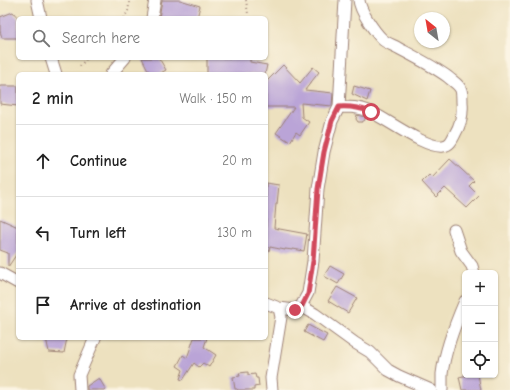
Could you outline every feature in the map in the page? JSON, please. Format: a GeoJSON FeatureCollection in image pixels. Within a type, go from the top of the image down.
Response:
{"type":"FeatureCollection","features":[{"type":"Feature","properties":{"kind":"street"},"geometry":{"type":"LineString","coordinates":[[37,0],[41,16]]}},
{"type":"Feature","properties":{"kind":"street"},"geometry":{"type":"LineString","coordinates":[[152,16],[155,0]]}},
{"type":"Feature","properties":{"kind":"street"},"geometry":{"type":"LineString","coordinates":[[268,304],[279,308],[295,310],[302,306],[308,294],[313,261],[318,189],[324,152],[332,121],[339,107],[345,0]]}},
{"type":"Feature","properties":{"kind":"street"},"geometry":{"type":"LineString","coordinates":[[339,107],[351,106],[366,110],[428,144],[435,146],[442,146],[451,142],[458,129],[463,112],[461,90],[458,86],[433,67],[383,39],[366,19],[360,4],[360,0]]}},
{"type":"Feature","properties":{"kind":"street"},"geometry":{"type":"LineString","coordinates":[[52,60],[55,72]]}},
{"type":"Feature","properties":{"kind":"street"},"geometry":{"type":"LineString","coordinates":[[113,72],[123,60]]}},
{"type":"Feature","properties":{"kind":"street"},"geometry":{"type":"LineString","coordinates":[[454,230],[461,251],[473,270]]}},
{"type":"Feature","properties":{"kind":"street"},"geometry":{"type":"LineString","coordinates":[[0,273],[16,282]]}},
{"type":"Feature","properties":{"kind":"street"},"geometry":{"type":"LineString","coordinates":[[302,306],[370,352],[388,370],[431,390]]}},
{"type":"Feature","properties":{"kind":"street"},"geometry":{"type":"LineString","coordinates":[[442,390],[442,375],[448,347],[463,306]]}},
{"type":"Feature","properties":{"kind":"street"},"geometry":{"type":"LineString","coordinates":[[272,390],[271,378],[281,317],[279,308]]}},
{"type":"Feature","properties":{"kind":"street"},"geometry":{"type":"LineString","coordinates":[[80,390],[79,375],[95,340]]}},
{"type":"Feature","properties":{"kind":"path"},"geometry":{"type":"LineString","coordinates":[[125,16],[128,11],[130,0]]}},
{"type":"Feature","properties":{"kind":"path"},"geometry":{"type":"LineString","coordinates":[[246,0],[248,14]]}},
{"type":"Feature","properties":{"kind":"path"},"geometry":{"type":"LineString","coordinates":[[80,66],[84,60]]}},
{"type":"Feature","properties":{"kind":"building"},"geometry":{"type":"Polygon","coordinates":[[[162,0],[180,0],[200,6],[198,16],[159,16],[162,0]]]}},
{"type":"Feature","properties":{"kind":"building"},"geometry":{"type":"Polygon","coordinates":[[[13,12],[16,16],[16,38],[2,38],[0,31],[0,17],[13,12]]]}},
{"type":"Feature","properties":{"kind":"building"},"geometry":{"type":"Polygon","coordinates":[[[143,60],[160,60],[166,70],[162,72],[149,72],[143,60]]]}},
{"type":"Feature","properties":{"kind":"building"},"geometry":{"type":"Polygon","coordinates":[[[207,60],[250,60],[250,62],[267,65],[265,72],[207,72],[207,60]]]}},
{"type":"Feature","properties":{"kind":"building"},"geometry":{"type":"Polygon","coordinates":[[[283,65],[300,83],[313,67],[319,72],[305,90],[333,93],[332,106],[301,103],[302,117],[309,122],[300,135],[296,132],[290,142],[276,133],[294,107],[268,107],[268,80],[283,65]]]}},
{"type":"Feature","properties":{"kind":"building"},"geometry":{"type":"Polygon","coordinates":[[[0,86],[16,86],[16,106],[0,104],[0,86]]]}},
{"type":"Feature","properties":{"kind":"building"},"geometry":{"type":"Polygon","coordinates":[[[354,86],[370,91],[367,101],[352,94],[354,86]]]}},
{"type":"Feature","properties":{"kind":"building"},"geometry":{"type":"Polygon","coordinates":[[[357,115],[365,117],[365,120],[358,122],[356,119],[357,115]]]}},
{"type":"Feature","properties":{"kind":"building"},"geometry":{"type":"Polygon","coordinates":[[[450,159],[474,181],[469,186],[479,196],[467,208],[445,188],[436,197],[422,182],[429,175],[432,178],[450,159]]]}},
{"type":"Feature","properties":{"kind":"building"},"geometry":{"type":"Polygon","coordinates":[[[268,183],[279,185],[274,228],[307,234],[304,251],[293,249],[285,250],[270,247],[269,251],[268,183]]]}},
{"type":"Feature","properties":{"kind":"building"},"geometry":{"type":"Polygon","coordinates":[[[0,219],[16,226],[16,255],[8,267],[8,253],[0,250],[0,219]]]}},
{"type":"Feature","properties":{"kind":"building"},"geometry":{"type":"Polygon","coordinates":[[[330,266],[344,274],[338,284],[324,276],[330,266]]]}},
{"type":"Feature","properties":{"kind":"building"},"geometry":{"type":"Polygon","coordinates":[[[337,287],[357,298],[348,313],[328,301],[337,287]]]}},
{"type":"Feature","properties":{"kind":"building"},"geometry":{"type":"Polygon","coordinates":[[[308,325],[327,335],[323,342],[304,332],[308,325]]]}},
{"type":"Feature","properties":{"kind":"building"},"geometry":{"type":"Polygon","coordinates":[[[46,340],[67,340],[64,353],[49,352],[46,340]]]}},
{"type":"Feature","properties":{"kind":"building"},"geometry":{"type":"Polygon","coordinates":[[[193,340],[206,340],[204,347],[216,355],[209,367],[203,363],[199,367],[194,363],[183,380],[180,379],[183,370],[177,366],[183,355],[187,358],[193,340]]]}},
{"type":"Feature","properties":{"kind":"building"},"geometry":{"type":"Polygon","coordinates":[[[248,372],[248,375],[255,374],[256,378],[258,378],[259,386],[254,387],[254,390],[235,389],[233,377],[240,376],[239,373],[248,372]]]}},
{"type":"Feature","properties":{"kind":"building"},"geometry":{"type":"Polygon","coordinates":[[[459,377],[479,378],[481,390],[462,390],[459,377]]]}},
{"type":"Feature","properties":{"kind":"building"},"geometry":{"type":"Polygon","coordinates":[[[99,378],[106,390],[87,390],[87,386],[99,378]]]}},
{"type":"Feature","properties":{"kind":"route"},"geometry":{"type":"LineString","coordinates":[[295,310],[302,306],[308,294],[313,261],[318,189],[324,152],[332,121],[339,107],[351,106],[371,112]]}}]}
